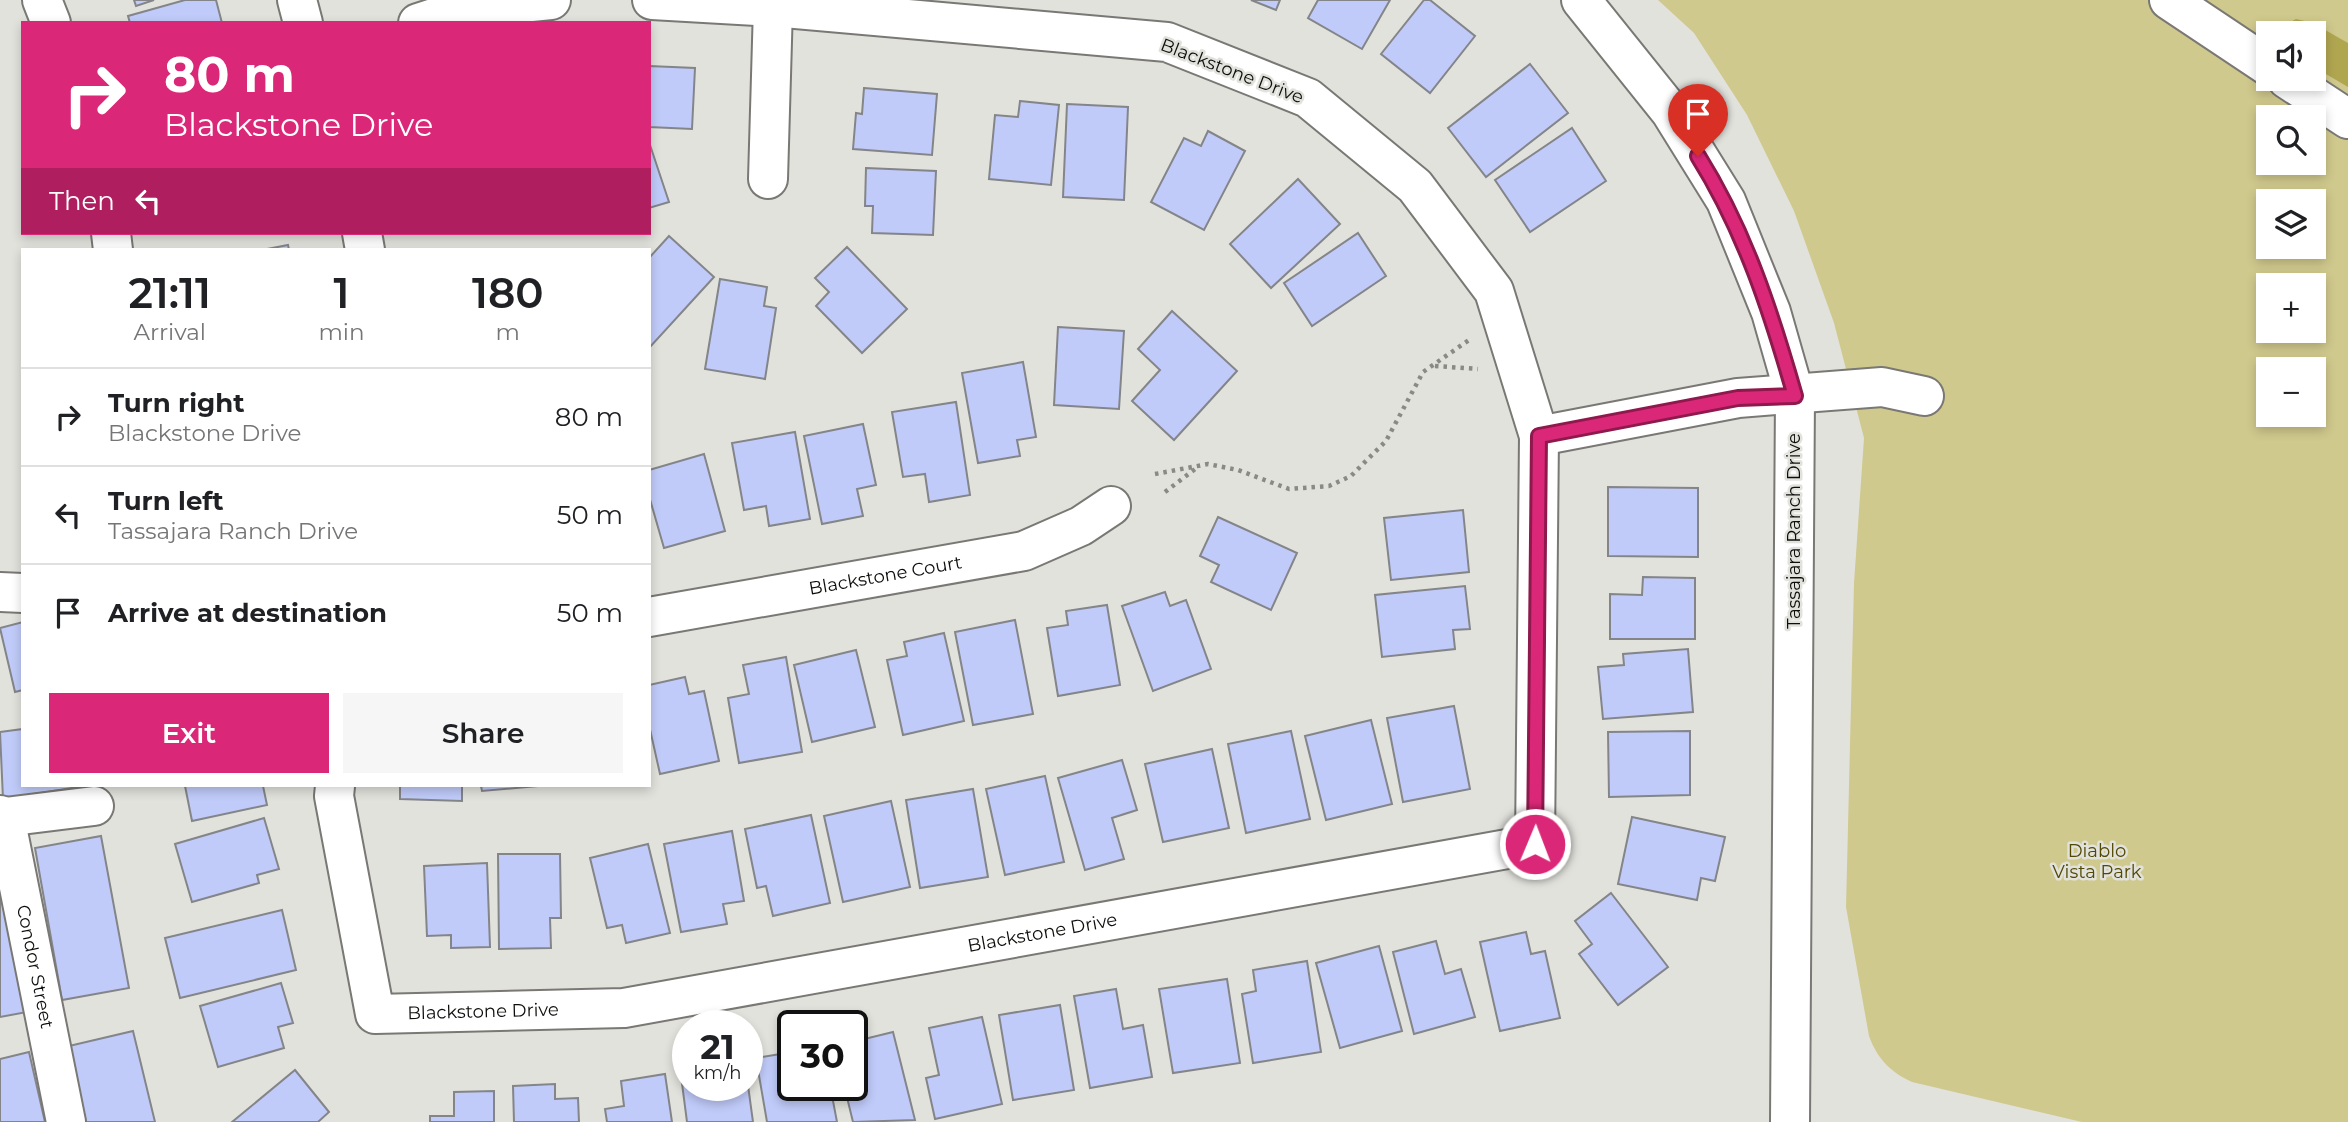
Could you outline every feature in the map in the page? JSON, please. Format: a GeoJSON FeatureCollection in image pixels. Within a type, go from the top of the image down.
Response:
{"type":"FeatureCollection","features":[{"type":"Feature","properties":{"kind":"street"},"geometry":{"type":"LineString","coordinates":[[42,0],[50,21]]}},
{"type":"Feature","properties":{"kind":"street"},"geometry":{"type":"LineString","coordinates":[[297,0],[302,21]]}},
{"type":"Feature","properties":{"kind":"street"},"geometry":{"type":"LineString","coordinates":[[424,21],[462,9],[551,0]]}},
{"type":"Feature","properties":{"kind":"street","name":"Blackstone Drive"},"geometry":{"type":"LineString","coordinates":[[335,787],[334,796],[375,1014],[624,1008],[1535,844],[1539,436],[1494,291],[1415,186],[1308,99],[1167,42],[774,7],[652,0]]}},
{"type":"Feature","properties":{"kind":"street","name":"Tassajara Ranch Drive"},"geometry":{"type":"LineString","coordinates":[[1581,0],[1670,111],[1726,201],[1771,312],[1795,396],[1790,1122]]}},
{"type":"Feature","properties":{"kind":"street"},"geometry":{"type":"LineString","coordinates":[[2169,0],[2256,58]]}},
{"type":"Feature","properties":{"kind":"street"},"geometry":{"type":"LineString","coordinates":[[768,179],[774,7]]}},
{"type":"Feature","properties":{"kind":"street"},"geometry":{"type":"LineString","coordinates":[[2305,91],[2348,119]]}},
{"type":"Feature","properties":{"kind":"street"},"geometry":{"type":"LineString","coordinates":[[1539,436],[1738,398],[1795,396],[1882,387],[1924,396]]}},
{"type":"Feature","properties":{"kind":"street","name":"Blackstone Court"},"geometry":{"type":"LineString","coordinates":[[651,617],[1024,551],[1081,526],[1111,506]]}},
{"type":"Feature","properties":{"kind":"street"},"geometry":{"type":"LineString","coordinates":[[0,592],[21,593]]}},
{"type":"Feature","properties":{"kind":"street"},"geometry":{"type":"LineString","coordinates":[[3,816],[94,806]]}},
{"type":"Feature","properties":{"kind":"street","name":"Condor Street"},"geometry":{"type":"LineString","coordinates":[[3,816],[65,1122]]}},
{"type":"Feature","properties":{"kind":"path"},"geometry":{"type":"LineString","coordinates":[[1155,474],[1200,466],[1222,466],[1289,489],[1329,486],[1351,476],[1386,440],[1423,372],[1469,340]]}},
{"type":"Feature","properties":{"kind":"path"},"geometry":{"type":"LineString","coordinates":[[1434,366],[1480,369]]}},
{"type":"Feature","properties":{"kind":"path"},"geometry":{"type":"LineString","coordinates":[[1165,492],[1200,466]]}},
{"type":"Feature","properties":{"kind":"green space","name":"Diablo Vista Park"},"geometry":{"type":"Polygon","coordinates":[[[1658,0],[2348,0],[2348,1122],[2082,1122],[1912,1082],[1885,1064],[1876,1051],[1869,1036],[1846,907],[1854,583],[1864,438],[1834,323],[1794,211],[1747,115],[1694,33],[1658,0]]]}},
{"type":"Feature","properties":{"kind":"shaded area"},"geometry":{"type":"Polygon","coordinates":[[[2326,30],[2348,43],[2348,87],[2326,74],[2326,30]]]}},
{"type":"Feature","properties":{"kind":"building"},"geometry":{"type":"Polygon","coordinates":[[[134,0],[154,0],[136,6],[134,0]]]}},
{"type":"Feature","properties":{"kind":"building"},"geometry":{"type":"Polygon","coordinates":[[[185,0],[216,0],[221,21],[129,21],[128,16],[185,0]]]}},
{"type":"Feature","properties":{"kind":"building"},"geometry":{"type":"Polygon","coordinates":[[[1251,0],[1280,0],[1276,10],[1251,0]]]}},
{"type":"Feature","properties":{"kind":"building"},"geometry":{"type":"Polygon","coordinates":[[[1318,0],[1390,0],[1362,49],[1308,18],[1318,0]]]}},
{"type":"Feature","properties":{"kind":"building"},"geometry":{"type":"Polygon","coordinates":[[[1424,0],[1430,0],[1475,36],[1430,93],[1381,54],[1424,0]]]}},
{"type":"Feature","properties":{"kind":"building"},"geometry":{"type":"Polygon","coordinates":[[[1530,64],[1568,113],[1486,177],[1448,128],[1530,64]]]}},
{"type":"Feature","properties":{"kind":"building"},"geometry":{"type":"Polygon","coordinates":[[[651,66],[695,68],[692,129],[651,127],[651,66]]]}},
{"type":"Feature","properties":{"kind":"building"},"geometry":{"type":"Polygon","coordinates":[[[864,88],[937,94],[932,155],[853,149],[856,113],[862,114],[864,88]]]}},
{"type":"Feature","properties":{"kind":"building"},"geometry":{"type":"Polygon","coordinates":[[[1020,101],[1059,105],[1051,185],[989,179],[995,115],[1018,117],[1020,101]]]}},
{"type":"Feature","properties":{"kind":"building"},"geometry":{"type":"Polygon","coordinates":[[[1067,104],[1128,107],[1124,200],[1063,197],[1067,104]]]}},
{"type":"Feature","properties":{"kind":"building"},"geometry":{"type":"Polygon","coordinates":[[[1572,128],[1606,181],[1530,232],[1495,180],[1572,128]]]}},
{"type":"Feature","properties":{"kind":"building"},"geometry":{"type":"Polygon","coordinates":[[[1208,131],[1245,151],[1204,230],[1151,202],[1184,138],[1201,146],[1208,131]]]}},
{"type":"Feature","properties":{"kind":"building"},"geometry":{"type":"Polygon","coordinates":[[[651,148],[669,202],[651,207],[651,148]]]}},
{"type":"Feature","properties":{"kind":"building"},"geometry":{"type":"Polygon","coordinates":[[[866,168],[936,171],[933,235],[872,233],[873,206],[865,206],[866,168]]]}},
{"type":"Feature","properties":{"kind":"building"},"geometry":{"type":"Polygon","coordinates":[[[1298,179],[1340,224],[1271,288],[1230,244],[1298,179]]]}},
{"type":"Feature","properties":{"kind":"building"},"geometry":{"type":"Polygon","coordinates":[[[1358,233],[1386,276],[1312,326],[1284,283],[1358,233]]]}},
{"type":"Feature","properties":{"kind":"building"},"geometry":{"type":"Polygon","coordinates":[[[669,236],[714,277],[651,346],[651,256],[669,236]]]}},
{"type":"Feature","properties":{"kind":"building"},"geometry":{"type":"Polygon","coordinates":[[[847,247],[907,309],[862,353],[816,306],[829,292],[815,278],[847,247]]]}},
{"type":"Feature","properties":{"kind":"building"},"geometry":{"type":"Polygon","coordinates":[[[720,279],[767,287],[764,306],[776,308],[765,379],[705,369],[720,279]]]}},
{"type":"Feature","properties":{"kind":"building"},"geometry":{"type":"Polygon","coordinates":[[[1172,311],[1237,371],[1174,440],[1132,401],[1160,370],[1138,349],[1172,311]]]}},
{"type":"Feature","properties":{"kind":"building"},"geometry":{"type":"Polygon","coordinates":[[[1058,327],[1124,331],[1119,409],[1054,405],[1058,327]]]}},
{"type":"Feature","properties":{"kind":"building"},"geometry":{"type":"Polygon","coordinates":[[[1023,362],[1036,437],[1017,440],[1020,456],[978,463],[962,373],[1023,362]]]}},
{"type":"Feature","properties":{"kind":"building"},"geometry":{"type":"Polygon","coordinates":[[[956,402],[970,495],[929,502],[925,474],[903,477],[892,412],[956,402]]]}},
{"type":"Feature","properties":{"kind":"building"},"geometry":{"type":"Polygon","coordinates":[[[863,424],[876,485],[857,489],[863,516],[822,524],[804,436],[863,424]]]}},
{"type":"Feature","properties":{"kind":"building"},"geometry":{"type":"Polygon","coordinates":[[[795,432],[810,519],[769,526],[766,506],[744,510],[732,443],[795,432]]]}},
{"type":"Feature","properties":{"kind":"building"},"geometry":{"type":"Polygon","coordinates":[[[704,454],[725,531],[664,548],[651,503],[651,469],[704,454]]]}},
{"type":"Feature","properties":{"kind":"building"},"geometry":{"type":"Polygon","coordinates":[[[1608,487],[1698,488],[1698,557],[1608,556],[1608,487]]]}},
{"type":"Feature","properties":{"kind":"building"},"geometry":{"type":"Polygon","coordinates":[[[1463,510],[1469,572],[1391,580],[1384,518],[1463,510]]]}},
{"type":"Feature","properties":{"kind":"building"},"geometry":{"type":"Polygon","coordinates":[[[1218,517],[1297,553],[1271,610],[1211,582],[1219,565],[1200,556],[1218,517]]]}},
{"type":"Feature","properties":{"kind":"building"},"geometry":{"type":"Polygon","coordinates":[[[1643,577],[1695,578],[1695,639],[1610,639],[1610,594],[1642,595],[1643,577]]]}},
{"type":"Feature","properties":{"kind":"building"},"geometry":{"type":"Polygon","coordinates":[[[1465,586],[1470,629],[1453,630],[1455,649],[1382,657],[1375,595],[1465,586]]]}},
{"type":"Feature","properties":{"kind":"building"},"geometry":{"type":"Polygon","coordinates":[[[1165,592],[1170,606],[1186,600],[1211,669],[1153,691],[1122,606],[1165,592]]]}},
{"type":"Feature","properties":{"kind":"building"},"geometry":{"type":"Polygon","coordinates":[[[1107,605],[1120,685],[1058,696],[1047,628],[1068,625],[1066,611],[1107,605]]]}},
{"type":"Feature","properties":{"kind":"building"},"geometry":{"type":"Polygon","coordinates":[[[1015,620],[1033,714],[973,725],[955,632],[1015,620]]]}},
{"type":"Feature","properties":{"kind":"building"},"geometry":{"type":"Polygon","coordinates":[[[21,623],[21,690],[15,692],[0,628],[21,623]]]}},
{"type":"Feature","properties":{"kind":"building"},"geometry":{"type":"Polygon","coordinates":[[[944,633],[964,721],[903,735],[887,660],[907,656],[904,642],[944,633]]]}},
{"type":"Feature","properties":{"kind":"building"},"geometry":{"type":"Polygon","coordinates":[[[1688,649],[1693,712],[1603,719],[1598,667],[1624,665],[1623,654],[1688,649]]]}},
{"type":"Feature","properties":{"kind":"building"},"geometry":{"type":"Polygon","coordinates":[[[856,650],[875,727],[812,742],[794,665],[856,650]]]}},
{"type":"Feature","properties":{"kind":"building"},"geometry":{"type":"Polygon","coordinates":[[[786,657],[802,752],[739,763],[728,698],[749,694],[743,665],[786,657]]]}},
{"type":"Feature","properties":{"kind":"building"},"geometry":{"type":"Polygon","coordinates":[[[685,677],[689,694],[704,691],[719,761],[660,774],[651,734],[651,685],[685,677]]]}},
{"type":"Feature","properties":{"kind":"building"},"geometry":{"type":"Polygon","coordinates":[[[1454,706],[1470,789],[1403,802],[1387,718],[1454,706]]]}},
{"type":"Feature","properties":{"kind":"building"},"geometry":{"type":"Polygon","coordinates":[[[1371,720],[1392,804],[1326,820],[1305,736],[1371,720]]]}},
{"type":"Feature","properties":{"kind":"building"},"geometry":{"type":"Polygon","coordinates":[[[21,729],[21,787],[78,787],[3,799],[0,732],[21,729]]]}},
{"type":"Feature","properties":{"kind":"building"},"geometry":{"type":"Polygon","coordinates":[[[1291,731],[1310,819],[1246,833],[1228,744],[1291,731]]]}},
{"type":"Feature","properties":{"kind":"building"},"geometry":{"type":"Polygon","coordinates":[[[1690,731],[1690,795],[1609,797],[1608,732],[1690,731]]]}},
{"type":"Feature","properties":{"kind":"building"},"geometry":{"type":"Polygon","coordinates":[[[1212,749],[1229,828],[1163,842],[1145,764],[1212,749]]]}},
{"type":"Feature","properties":{"kind":"building"},"geometry":{"type":"Polygon","coordinates":[[[1122,760],[1137,810],[1112,818],[1124,859],[1085,870],[1058,778],[1122,760]]]}},
{"type":"Feature","properties":{"kind":"building"},"geometry":{"type":"Polygon","coordinates":[[[1045,776],[1064,862],[1005,875],[986,789],[1045,776]]]}},
{"type":"Feature","properties":{"kind":"building"},"geometry":{"type":"Polygon","coordinates":[[[185,787],[263,787],[267,805],[192,821],[185,787]]]}},
{"type":"Feature","properties":{"kind":"building"},"geometry":{"type":"Polygon","coordinates":[[[400,787],[462,787],[462,801],[400,799],[400,787]]]}},
{"type":"Feature","properties":{"kind":"building"},"geometry":{"type":"Polygon","coordinates":[[[481,787],[527,787],[482,791],[481,787]]]}},
{"type":"Feature","properties":{"kind":"building"},"geometry":{"type":"Polygon","coordinates":[[[973,789],[988,877],[920,888],[906,800],[973,789]]]}},
{"type":"Feature","properties":{"kind":"building"},"geometry":{"type":"Polygon","coordinates":[[[891,801],[910,887],[843,902],[824,816],[891,801]]]}},
{"type":"Feature","properties":{"kind":"building"},"geometry":{"type":"Polygon","coordinates":[[[811,815],[830,903],[773,916],[766,886],[757,888],[745,829],[811,815]]]}},
{"type":"Feature","properties":{"kind":"building"},"geometry":{"type":"Polygon","coordinates":[[[1632,817],[1725,837],[1715,881],[1701,878],[1697,900],[1618,884],[1632,817]]]}},
{"type":"Feature","properties":{"kind":"building"},"geometry":{"type":"Polygon","coordinates":[[[264,818],[279,869],[257,875],[259,883],[192,902],[175,844],[264,818]]]}},
{"type":"Feature","properties":{"kind":"building"},"geometry":{"type":"Polygon","coordinates":[[[732,831],[744,901],[723,904],[727,924],[681,932],[664,844],[732,831]]]}},
{"type":"Feature","properties":{"kind":"building"},"geometry":{"type":"Polygon","coordinates":[[[101,836],[129,988],[62,1000],[35,848],[101,836]]]}},
{"type":"Feature","properties":{"kind":"building"},"geometry":{"type":"Polygon","coordinates":[[[648,844],[670,933],[626,943],[622,925],[607,928],[590,858],[648,844]]]}},
{"type":"Feature","properties":{"kind":"building"},"geometry":{"type":"Polygon","coordinates":[[[498,854],[560,854],[561,918],[550,918],[551,948],[499,949],[498,854]]]}},
{"type":"Feature","properties":{"kind":"building"},"geometry":{"type":"Polygon","coordinates":[[[487,863],[490,947],[451,948],[451,935],[427,936],[424,866],[487,863]]]}},
{"type":"Feature","properties":{"kind":"building"},"geometry":{"type":"Polygon","coordinates":[[[0,881],[27,1012],[0,1017],[0,881]]]}},
{"type":"Feature","properties":{"kind":"building"},"geometry":{"type":"Polygon","coordinates":[[[1611,893],[1668,967],[1618,1005],[1579,954],[1592,944],[1575,921],[1611,893]]]}},
{"type":"Feature","properties":{"kind":"building"},"geometry":{"type":"Polygon","coordinates":[[[282,910],[296,970],[180,998],[165,938],[282,910]]]}},
{"type":"Feature","properties":{"kind":"building"},"geometry":{"type":"Polygon","coordinates":[[[1526,932],[1531,954],[1545,951],[1560,1018],[1500,1031],[1480,942],[1526,932]]]}},
{"type":"Feature","properties":{"kind":"building"},"geometry":{"type":"Polygon","coordinates":[[[1436,941],[1445,974],[1461,969],[1475,1017],[1414,1034],[1393,952],[1436,941]]]}},
{"type":"Feature","properties":{"kind":"building"},"geometry":{"type":"Polygon","coordinates":[[[1379,946],[1402,1031],[1340,1048],[1316,963],[1379,946]]]}},
{"type":"Feature","properties":{"kind":"building"},"geometry":{"type":"Polygon","coordinates":[[[1307,961],[1321,1052],[1253,1063],[1242,994],[1256,991],[1253,970],[1307,961]]]}},
{"type":"Feature","properties":{"kind":"building"},"geometry":{"type":"Polygon","coordinates":[[[1227,979],[1240,1063],[1173,1073],[1159,989],[1227,979]]]}},
{"type":"Feature","properties":{"kind":"building"},"geometry":{"type":"Polygon","coordinates":[[[281,983],[293,1023],[278,1027],[284,1048],[218,1067],[200,1006],[281,983]]]}},
{"type":"Feature","properties":{"kind":"building"},"geometry":{"type":"Polygon","coordinates":[[[1116,989],[1123,1029],[1143,1025],[1152,1077],[1090,1088],[1074,996],[1116,989]]]}},
{"type":"Feature","properties":{"kind":"building"},"geometry":{"type":"Polygon","coordinates":[[[1060,1005],[1074,1090],[1013,1100],[999,1015],[1060,1005]]]}},
{"type":"Feature","properties":{"kind":"building"},"geometry":{"type":"Polygon","coordinates":[[[982,1017],[1002,1104],[935,1119],[926,1078],[939,1075],[929,1028],[982,1017]]]}},
{"type":"Feature","properties":{"kind":"building"},"geometry":{"type":"Polygon","coordinates":[[[133,1031],[155,1122],[86,1122],[69,1046],[133,1031]]]}},
{"type":"Feature","properties":{"kind":"building"},"geometry":{"type":"Polygon","coordinates":[[[893,1032],[915,1120],[853,1122],[848,1101],[868,1101],[868,1038],[893,1032]]]}},
{"type":"Feature","properties":{"kind":"building"},"geometry":{"type":"Polygon","coordinates":[[[29,1052],[45,1122],[0,1122],[0,1059],[29,1052]]]}},
{"type":"Feature","properties":{"kind":"building"},"geometry":{"type":"Polygon","coordinates":[[[777,1055],[777,1101],[833,1101],[837,1122],[767,1122],[763,1099],[763,1057],[777,1055]]]}},
{"type":"Feature","properties":{"kind":"building"},"geometry":{"type":"Polygon","coordinates":[[[295,1070],[329,1112],[318,1122],[232,1122],[295,1070]]]}},
{"type":"Feature","properties":{"kind":"building"},"geometry":{"type":"Polygon","coordinates":[[[665,1074],[672,1122],[607,1122],[605,1109],[624,1106],[621,1081],[665,1074]]]}},
{"type":"Feature","properties":{"kind":"building"},"geometry":{"type":"Polygon","coordinates":[[[555,1084],[555,1099],[578,1098],[579,1122],[514,1122],[513,1086],[555,1084]]]}},
{"type":"Feature","properties":{"kind":"building"},"geometry":{"type":"Polygon","coordinates":[[[494,1091],[494,1122],[430,1122],[430,1116],[454,1116],[454,1092],[494,1091]]]}},
{"type":"Feature","properties":{"kind":"building"},"geometry":{"type":"Polygon","coordinates":[[[684,1101],[750,1101],[753,1122],[687,1122],[684,1101]]]}},
{"type":"Feature","properties":{"kind":"route"},"geometry":{"type":"LineString","coordinates":[[1535,844],[1539,436],[1738,398],[1795,396],[1771,312],[1726,201],[1698,156]]}}]}
